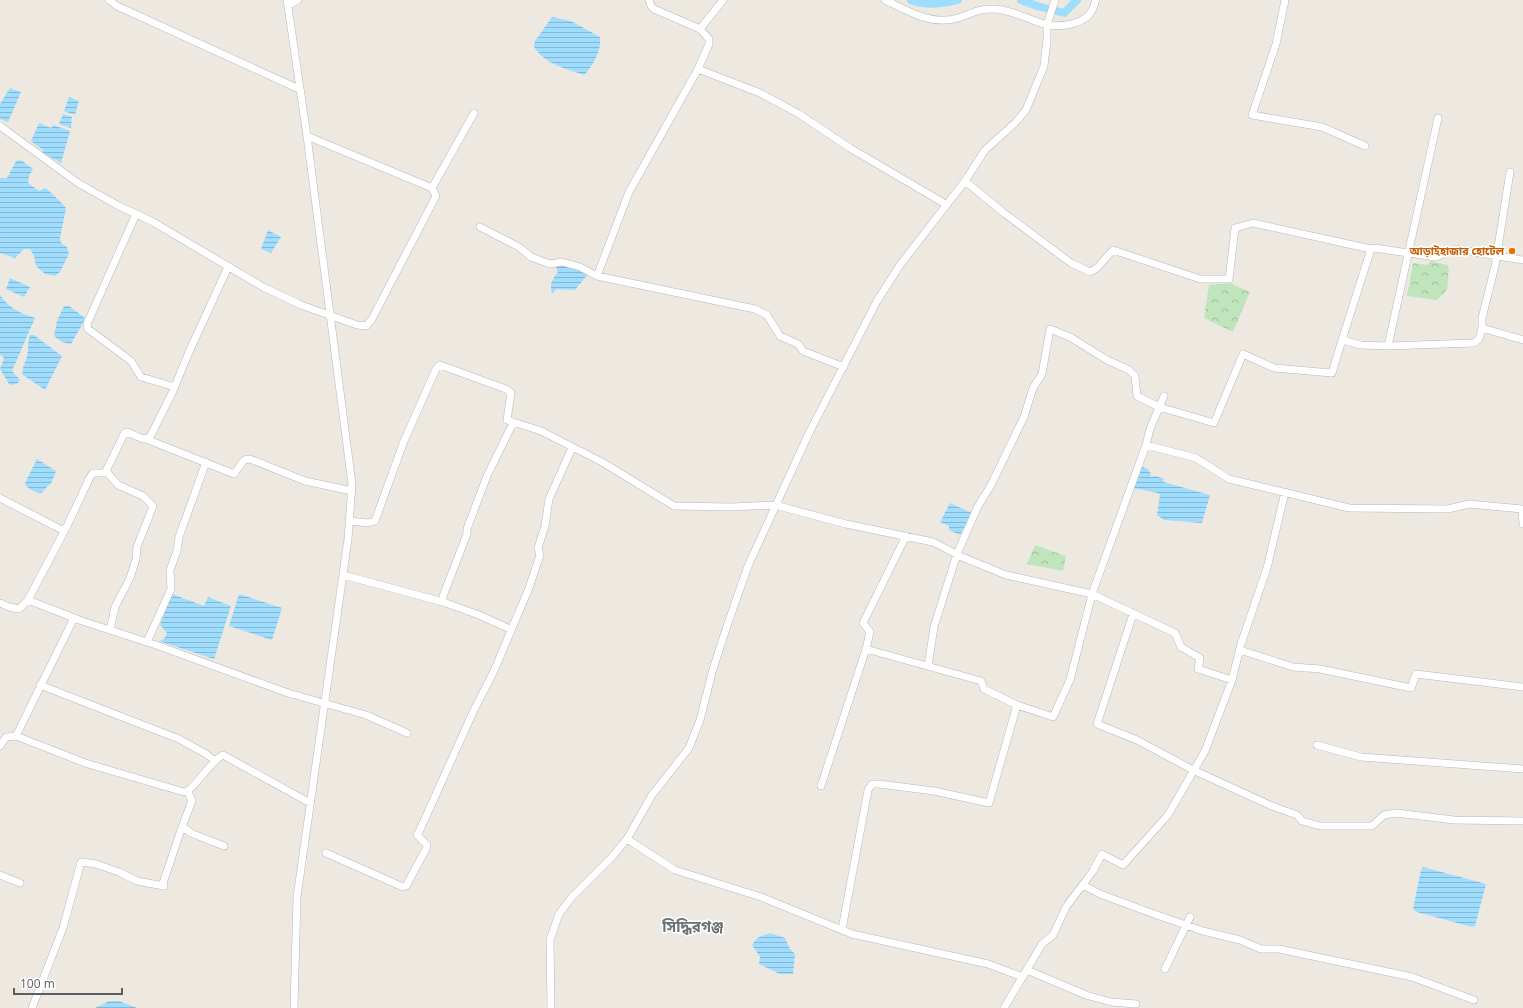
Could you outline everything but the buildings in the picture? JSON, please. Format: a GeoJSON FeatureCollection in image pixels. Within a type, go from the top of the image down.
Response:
{"type":"FeatureCollection","features":[{"type":"Feature","properties":{"kind":"street"},"geometry":{"type":"LineString","coordinates":[[109,0],[117,6],[299,89]]}},
{"type":"Feature","properties":{"kind":"street"},"geometry":{"type":"LineString","coordinates":[[294,1008],[297,897],[343,575],[350,521],[352,491],[352,473],[288,3],[298,0]]}},
{"type":"Feature","properties":{"kind":"street"},"geometry":{"type":"LineString","coordinates":[[597,276],[629,192],[698,69],[709,44],[709,39],[700,29],[654,9],[649,0]]}},
{"type":"Feature","properties":{"kind":"street"},"geometry":{"type":"LineString","coordinates":[[700,29],[723,0]]}},
{"type":"Feature","properties":{"kind":"street"},"geometry":{"type":"LineString","coordinates":[[885,0],[921,17],[934,20],[959,18],[978,10],[993,9],[1007,11],[1057,26],[1082,21],[1091,14],[1096,0]]}},
{"type":"Feature","properties":{"kind":"street"},"geometry":{"type":"LineString","coordinates":[[551,1008],[550,940],[559,914],[572,897],[612,857],[627,839],[652,795],[689,748],[694,739],[726,626],[748,566],[809,432],[877,302],[900,265],[965,181],[985,150],[1016,122],[1026,110],[1044,66],[1047,23],[1055,0]]}},
{"type":"Feature","properties":{"kind":"street"},"geometry":{"type":"LineString","coordinates":[[1285,0],[1276,44],[1252,115],[1322,127],[1365,146]]}},
{"type":"Feature","properties":{"kind":"street"},"geometry":{"type":"LineString","coordinates":[[698,69],[760,93],[799,114],[850,148],[947,205]]}},
{"type":"Feature","properties":{"kind":"street"},"geometry":{"type":"LineString","coordinates":[[432,188],[474,113]]}},
{"type":"Feature","properties":{"kind":"street"},"geometry":{"type":"LineString","coordinates":[[1388,346],[1438,118]]}},
{"type":"Feature","properties":{"kind":"street"},"geometry":{"type":"LineString","coordinates":[[0,126],[78,183],[136,214],[228,267],[283,297],[330,316],[357,325],[366,326],[370,323],[436,196],[432,188],[307,136]]}},
{"type":"Feature","properties":{"kind":"street"},"geometry":{"type":"LineString","coordinates":[[1342,340],[1361,345],[1388,346],[1474,343],[1479,339],[1482,328],[1482,318],[1497,256],[1510,172]]}},
{"type":"Feature","properties":{"kind":"street"},"geometry":{"type":"LineString","coordinates":[[965,181],[1004,213],[1071,263],[1090,272],[1098,268],[1112,250],[1200,279],[1229,279],[1236,228],[1253,223],[1371,249],[1374,248],[1409,252],[1436,257],[1455,249],[1523,260]]}},
{"type":"Feature","properties":{"kind":"street"},"geometry":{"type":"LineString","coordinates":[[136,214],[87,324],[88,329],[131,361],[141,377],[175,387]]}},
{"type":"Feature","properties":{"kind":"street"},"geometry":{"type":"LineString","coordinates":[[480,228],[519,247],[531,257],[550,264],[562,262],[580,267],[597,276],[755,308],[767,315],[780,336],[798,344],[803,351],[844,367]]}},
{"type":"Feature","properties":{"kind":"street"},"geometry":{"type":"LineString","coordinates":[[928,666],[934,627],[956,554],[977,508],[991,485],[1024,417],[1033,388],[1042,374],[1050,329],[1070,337],[1107,360],[1129,370],[1135,376],[1137,396],[1159,407],[1214,423],[1243,354],[1274,368],[1332,374],[1371,249]]}},
{"type":"Feature","properties":{"kind":"street"},"geometry":{"type":"LineString","coordinates":[[146,439],[152,432],[175,387],[188,352],[228,267]]}},
{"type":"Feature","properties":{"kind":"street"},"geometry":{"type":"LineString","coordinates":[[1482,328],[1523,340]]}},
{"type":"Feature","properties":{"kind":"street"},"geometry":{"type":"LineString","coordinates":[[350,521],[368,524],[375,520],[404,441],[436,369],[440,366],[506,389],[511,394],[512,399],[507,420],[513,424],[541,431],[602,462],[674,506],[731,507],[775,505],[810,516],[932,542],[1006,575],[1092,594],[1175,634],[1181,646],[1200,658],[1198,669],[1232,680]]}},
{"type":"Feature","properties":{"kind":"street"},"geometry":{"type":"LineString","coordinates":[[866,649],[981,681],[984,689],[1017,705],[1053,717],[1070,680],[1092,594],[1164,396]]}},
{"type":"Feature","properties":{"kind":"street"},"geometry":{"type":"LineString","coordinates":[[443,602],[443,596],[468,534],[467,530],[488,476],[513,424]]}},
{"type":"Feature","properties":{"kind":"street"},"geometry":{"type":"LineString","coordinates":[[0,603],[19,609],[28,600],[90,477],[93,473],[104,473],[106,471],[124,434],[127,432],[234,474],[244,460],[250,459],[305,481],[352,491]]}},
{"type":"Feature","properties":{"kind":"street"},"geometry":{"type":"LineString","coordinates":[[1146,445],[1196,458],[1229,479],[1349,508],[1448,509],[1469,504],[1522,509],[1523,524]]}},
{"type":"Feature","properties":{"kind":"street"},"geometry":{"type":"LineString","coordinates":[[326,853],[403,887],[406,886],[426,849],[426,845],[417,835],[474,710],[494,671],[510,629],[529,588],[540,555],[538,548],[545,526],[549,499],[572,448]]}},
{"type":"Feature","properties":{"kind":"street"},"geometry":{"type":"LineString","coordinates":[[147,642],[171,589],[170,570],[177,551],[179,537],[206,462]]}},
{"type":"Feature","properties":{"kind":"street"},"geometry":{"type":"LineString","coordinates":[[106,471],[118,485],[143,496],[153,506],[137,547],[136,559],[130,578],[119,596],[115,607],[110,630]]}},
{"type":"Feature","properties":{"kind":"street"},"geometry":{"type":"LineString","coordinates":[[1004,1008],[1042,944],[1053,935],[1066,907],[1093,871],[1102,854],[1123,865],[1168,815],[1205,751],[1232,680],[1240,650],[1267,568],[1285,492]]}},
{"type":"Feature","properties":{"kind":"street"},"geometry":{"type":"LineString","coordinates":[[0,498],[64,531]]}},
{"type":"Feature","properties":{"kind":"street"},"geometry":{"type":"LineString","coordinates":[[821,786],[866,649],[870,632],[863,623],[906,536]]}},
{"type":"Feature","properties":{"kind":"street"},"geometry":{"type":"LineString","coordinates":[[343,575],[443,602],[479,615],[510,629]]}},
{"type":"Feature","properties":{"kind":"street"},"geometry":{"type":"LineString","coordinates":[[28,600],[74,618],[147,642],[274,688],[366,716],[407,733]]}},
{"type":"Feature","properties":{"kind":"street"},"geometry":{"type":"LineString","coordinates":[[1134,614],[1097,724],[1138,740],[1193,770],[1272,806],[1297,815],[1302,821],[1320,826],[1372,826],[1384,815],[1396,813],[1454,820],[1523,821]]}},
{"type":"Feature","properties":{"kind":"street"},"geometry":{"type":"LineString","coordinates":[[16,736],[74,618]]}},
{"type":"Feature","properties":{"kind":"street"},"geometry":{"type":"LineString","coordinates":[[1240,650],[1293,667],[1320,669],[1411,688],[1416,674],[1523,687]]}},
{"type":"Feature","properties":{"kind":"street"},"geometry":{"type":"LineString","coordinates":[[40,685],[179,739],[214,760]]}},
{"type":"Feature","properties":{"kind":"street"},"geometry":{"type":"LineString","coordinates":[[842,929],[868,790],[872,784],[934,791],[989,803],[1017,705]]}},
{"type":"Feature","properties":{"kind":"street"},"geometry":{"type":"LineString","coordinates":[[0,746],[6,737],[16,736],[88,764],[188,792]]}},
{"type":"Feature","properties":{"kind":"street"},"geometry":{"type":"LineString","coordinates":[[1317,745],[1361,757],[1523,769]]}},
{"type":"Feature","properties":{"kind":"street"},"geometry":{"type":"LineString","coordinates":[[188,792],[214,760],[223,755],[310,803]]}},
{"type":"Feature","properties":{"kind":"street"},"geometry":{"type":"LineString","coordinates":[[32,1008],[62,928],[81,862],[96,864],[119,872],[137,881],[163,886],[192,801],[188,792]]}},
{"type":"Feature","properties":{"kind":"street"},"geometry":{"type":"LineString","coordinates":[[182,827],[193,834],[224,846]]}},
{"type":"Feature","properties":{"kind":"street"},"geometry":{"type":"LineString","coordinates":[[627,839],[675,870],[760,897],[852,934],[988,964],[1022,978]]}},
{"type":"Feature","properties":{"kind":"street"},"geometry":{"type":"LineString","coordinates":[[0,875],[20,883]]}},
{"type":"Feature","properties":{"kind":"street"},"geometry":{"type":"LineString","coordinates":[[1083,885],[1100,894],[1186,926],[1240,940],[1261,949],[1279,949],[1412,977],[1474,1000]]}},
{"type":"Feature","properties":{"kind":"street"},"geometry":{"type":"LineString","coordinates":[[1165,969],[1190,917]]}},
{"type":"Feature","properties":{"kind":"street"},"geometry":{"type":"LineString","coordinates":[[1027,970],[1114,1005],[1136,1004]]}},
{"type":"Feature","properties":{"kind":"green space"},"geometry":{"type":"Polygon","coordinates":[[[1430,261],[1447,265],[1449,268],[1447,290],[1437,300],[1407,296],[1413,263],[1428,265],[1430,261]]]}},
{"type":"Feature","properties":{"kind":"green space"},"geometry":{"type":"Polygon","coordinates":[[[1229,283],[1250,292],[1233,332],[1204,318],[1209,285],[1229,283]]]}},
{"type":"Feature","properties":{"kind":"green space"},"geometry":{"type":"Polygon","coordinates":[[[1035,545],[1066,556],[1063,571],[1027,564],[1035,545]]]}},
{"type":"Feature","properties":{"kind":"water"},"geometry":{"type":"Polygon","coordinates":[[[552,17],[571,21],[600,37],[600,47],[596,58],[584,75],[550,62],[534,47],[535,41],[552,17]]]}},
{"type":"Feature","properties":{"kind":"water"},"geometry":{"type":"Polygon","coordinates":[[[10,88],[21,92],[8,122],[0,119],[0,104],[10,88]]]}},
{"type":"Feature","properties":{"kind":"water"},"geometry":{"type":"Polygon","coordinates":[[[69,97],[79,101],[75,115],[64,111],[69,97]]]}},
{"type":"Feature","properties":{"kind":"water"},"geometry":{"type":"Polygon","coordinates":[[[63,114],[72,117],[71,128],[59,124],[63,114]]]}},
{"type":"Feature","properties":{"kind":"water"},"geometry":{"type":"Polygon","coordinates":[[[39,123],[51,128],[53,125],[70,131],[61,163],[43,153],[43,150],[31,141],[39,123]]]}},
{"type":"Feature","properties":{"kind":"water"},"geometry":{"type":"Polygon","coordinates":[[[21,160],[33,169],[29,176],[28,183],[39,191],[45,188],[66,208],[60,238],[61,243],[67,247],[69,254],[60,272],[55,276],[45,274],[36,266],[34,256],[30,249],[24,249],[15,258],[0,253],[0,178],[7,178],[16,161],[21,160]]]}},
{"type":"Feature","properties":{"kind":"water"},"geometry":{"type":"Polygon","coordinates":[[[268,230],[281,237],[271,253],[261,249],[268,230]]]}},
{"type":"Feature","properties":{"kind":"water"},"geometry":{"type":"Polygon","coordinates":[[[562,262],[588,274],[575,290],[557,289],[552,293],[552,281],[558,272],[555,264],[562,262]]]}},
{"type":"Feature","properties":{"kind":"water"},"geometry":{"type":"Polygon","coordinates":[[[10,278],[30,287],[24,297],[6,289],[10,278]]]}},
{"type":"Feature","properties":{"kind":"water"},"geometry":{"type":"Polygon","coordinates":[[[0,295],[15,310],[35,318],[12,371],[20,380],[18,383],[13,385],[9,384],[0,369],[4,358],[0,354],[0,295]]]}},
{"type":"Feature","properties":{"kind":"water"},"geometry":{"type":"Polygon","coordinates":[[[64,306],[69,306],[84,317],[84,321],[71,344],[62,342],[54,336],[57,321],[64,306]]]}},
{"type":"Feature","properties":{"kind":"water"},"geometry":{"type":"Polygon","coordinates":[[[30,335],[34,335],[62,356],[45,390],[23,375],[30,335]]]}},
{"type":"Feature","properties":{"kind":"water"},"geometry":{"type":"Polygon","coordinates":[[[37,459],[56,471],[52,482],[41,493],[32,490],[25,483],[37,459]]]}},
{"type":"Feature","properties":{"kind":"water"},"geometry":{"type":"Polygon","coordinates":[[[1140,466],[1148,469],[1151,474],[1150,477],[1156,476],[1164,479],[1163,482],[1210,495],[1202,523],[1164,520],[1157,515],[1160,495],[1158,493],[1133,488],[1140,466]]]}},
{"type":"Feature","properties":{"kind":"water"},"geometry":{"type":"Polygon","coordinates":[[[950,503],[972,513],[960,535],[949,530],[949,526],[940,522],[950,503]]]}},
{"type":"Feature","properties":{"kind":"water"},"geometry":{"type":"Polygon","coordinates":[[[172,594],[204,606],[208,597],[231,606],[214,659],[159,641],[164,639],[167,633],[160,625],[172,594]]]}},
{"type":"Feature","properties":{"kind":"water"},"geometry":{"type":"Polygon","coordinates":[[[239,594],[282,608],[272,640],[229,626],[239,594]]]}},
{"type":"Feature","properties":{"kind":"water"},"geometry":{"type":"Polygon","coordinates":[[[1423,867],[1486,884],[1475,926],[1472,927],[1417,912],[1413,909],[1421,870],[1423,867]]]}},
{"type":"Feature","properties":{"kind":"water"},"geometry":{"type":"Polygon","coordinates":[[[770,933],[785,938],[790,949],[795,954],[793,974],[780,974],[759,964],[760,957],[752,945],[757,938],[770,933]]]}},
{"type":"Feature","properties":{"kind":"water"},"geometry":{"type":"Polygon","coordinates":[[[109,1001],[119,1001],[137,1008],[95,1008],[109,1001]]]}},
{"type":"Feature","properties":{"kind":"waterway"},"geometry":{"type":"LineString","coordinates":[[911,0],[934,4],[958,0]]}},
{"type":"Feature","properties":{"kind":"waterway"},"geometry":{"type":"LineString","coordinates":[[1021,0],[1064,13],[1077,0]]}},
{"type":"Feature","properties":{"kind":"place","name":"আড়াইহাজার হোটেল"},"geometry":{"type":"Point","coordinates":[1512,251]}},
{"type":"Feature","properties":{"kind":"district","name":"সিদ্ধিরগঞ্জ"},"geometry":{"type":"Point","coordinates":[693,927]}}]}
